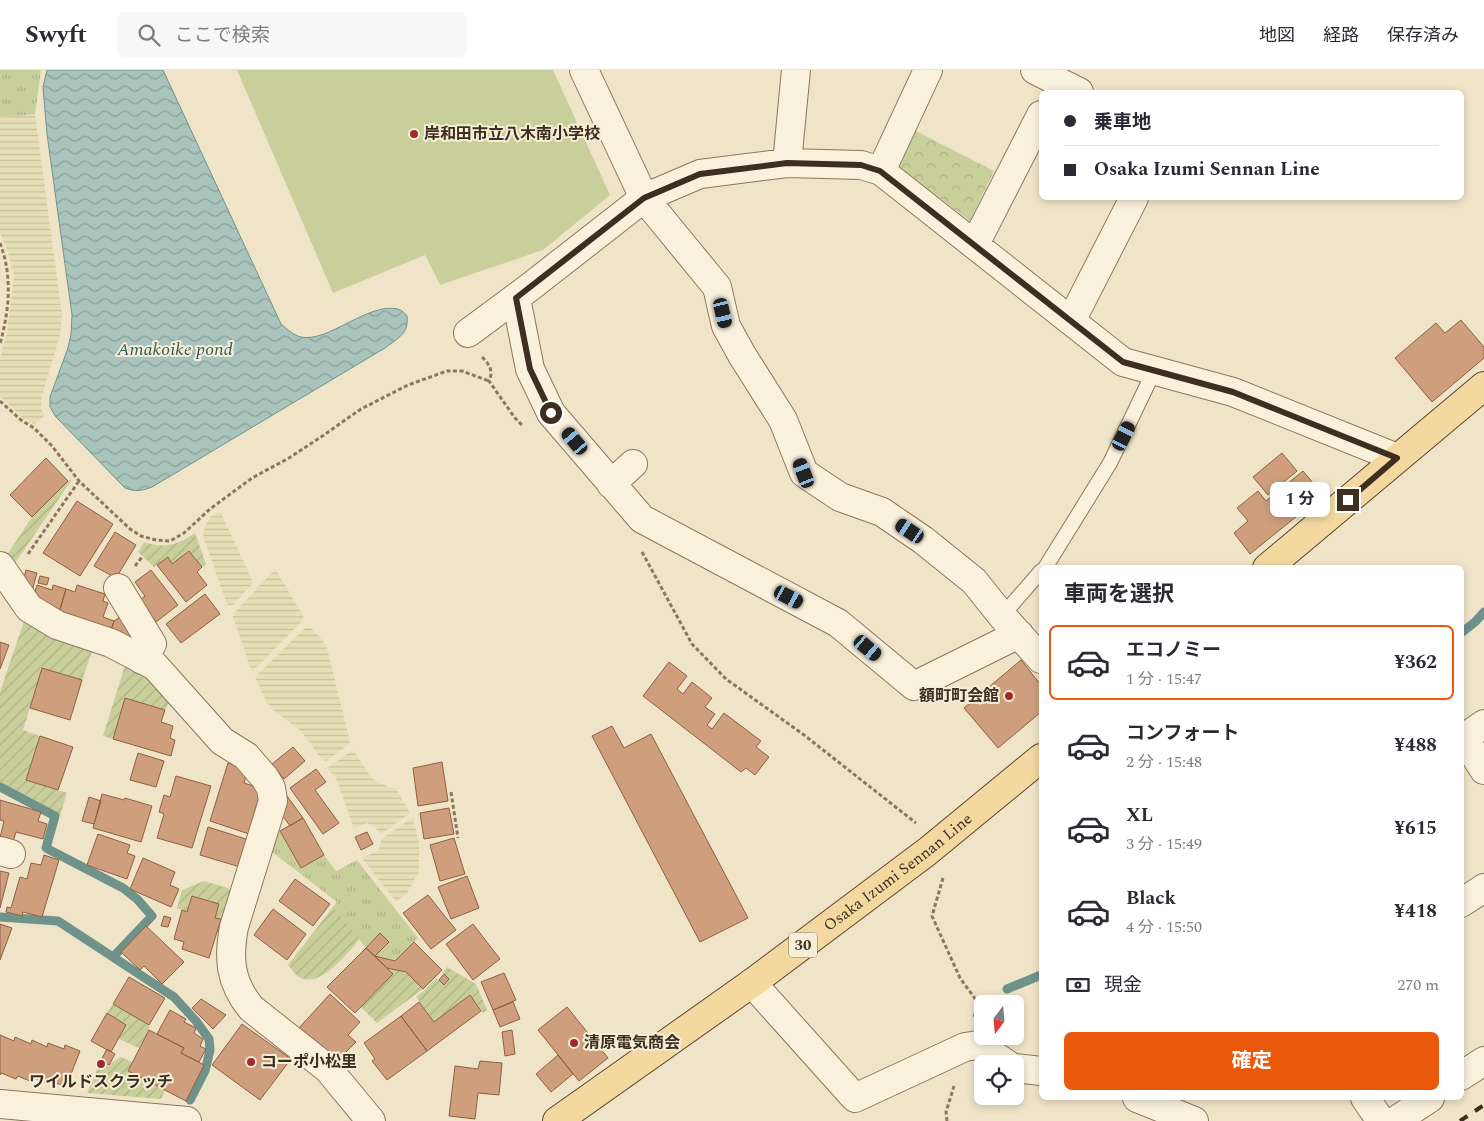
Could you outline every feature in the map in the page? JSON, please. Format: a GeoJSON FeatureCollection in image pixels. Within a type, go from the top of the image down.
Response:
{"type":"FeatureCollection","features":[{"type":"Feature","properties":{"kind":"main road"},"geometry":{"type":"LineString","coordinates":[[1271,565],[1484,386]]}},
{"type":"Feature","properties":{"kind":"main road","name":"Osaka Izumi Sennan Line"},"geometry":{"type":"LineString","coordinates":[[556,1121],[752,983],[928,851],[1039,760]]}},
{"type":"Feature","properties":{"kind":"street"},"geometry":{"type":"LineString","coordinates":[[584,70],[644,198],[717,287],[726,326],[783,420],[804,473],[840,497],[882,512],[923,540],[974,581],[1039,657]]}},
{"type":"Feature","properties":{"kind":"street"},"geometry":{"type":"LineString","coordinates":[[787,163],[796,70]]}},
{"type":"Feature","properties":{"kind":"street"},"geometry":{"type":"LineString","coordinates":[[880,171],[928,70]]}},
{"type":"Feature","properties":{"kind":"street"},"geometry":{"type":"LineString","coordinates":[[975,244],[1039,119]]}},
{"type":"Feature","properties":{"kind":"street"},"geometry":{"type":"LineString","coordinates":[[468,333],[644,198],[700,174],[787,163],[861,165],[880,171],[1123,362],[1233,392],[1397,458]]}},
{"type":"Feature","properties":{"kind":"street"},"geometry":{"type":"LineString","coordinates":[[1071,321],[1133,200]]}},
{"type":"Feature","properties":{"kind":"street"},"geometry":{"type":"LineString","coordinates":[[516,298],[530,369],[551,413],[642,519],[838,622],[914,686],[1010,625]]}},
{"type":"Feature","properties":{"kind":"street"},"geometry":{"type":"LineString","coordinates":[[611,484],[634,464]]}},
{"type":"Feature","properties":{"kind":"street"},"geometry":{"type":"LineString","coordinates":[[5,574],[29,608],[57,625],[111,643],[155,666],[222,741],[246,756],[264,778],[273,795],[273,802],[234,928],[230,948],[231,967],[236,984],[242,997],[251,1008],[328,1069],[371,1121]]}},
{"type":"Feature","properties":{"kind":"street"},"geometry":{"type":"LineString","coordinates":[[118,588],[152,644],[142,660]]}},
{"type":"Feature","properties":{"kind":"street"},"geometry":{"type":"LineString","coordinates":[[1470,734],[1484,770]]}},
{"type":"Feature","properties":{"kind":"street"},"geometry":{"type":"LineString","coordinates":[[1464,901],[1484,888]]}},
{"type":"Feature","properties":{"kind":"street"},"geometry":{"type":"LineString","coordinates":[[752,983],[855,1098],[965,1047],[978,1046],[993,1055]]}},
{"type":"Feature","properties":{"kind":"street"},"geometry":{"type":"LineString","coordinates":[[1464,1074],[1484,1061]]}},
{"type":"Feature","properties":{"kind":"street"},"geometry":{"type":"LineString","coordinates":[[1024,1069],[1039,1071]]}},
{"type":"Feature","properties":{"kind":"street"},"geometry":{"type":"LineString","coordinates":[[1142,1100],[1194,1121]]}},
{"type":"Feature","properties":{"kind":"street"},"geometry":{"type":"LineString","coordinates":[[1366,1100],[1381,1121]]}},
{"type":"Feature","properties":{"kind":"street"},"geometry":{"type":"LineString","coordinates":[[1395,1121],[1427,1100]]}},
{"type":"Feature","properties":{"kind":"street"},"geometry":{"type":"LineString","coordinates":[[0,1104],[187,1121]]}},
{"type":"Feature","properties":{"kind":"lane"},"geometry":{"type":"LineString","coordinates":[[1047,565],[1110,463],[1154,371]]}},
{"type":"Feature","properties":{"kind":"lane"},"geometry":{"type":"LineString","coordinates":[[1010,625],[1039,575]]}},
{"type":"Feature","properties":{"kind":"path"},"geometry":{"type":"LineString","coordinates":[[0,244],[9,276],[8,304],[0,344]]}},
{"type":"Feature","properties":{"kind":"path"},"geometry":{"type":"LineString","coordinates":[[0,401],[21,420],[34,428],[79,481],[130,529],[141,536],[170,541],[184,533],[210,510],[252,478],[313,442],[361,409],[408,385],[448,371],[462,371],[489,382]]}},
{"type":"Feature","properties":{"kind":"path"},"geometry":{"type":"LineString","coordinates":[[5,574],[79,481]]}},
{"type":"Feature","properties":{"kind":"path"},"geometry":{"type":"LineString","coordinates":[[678,621],[692,644],[726,679],[804,735],[923,828],[928,851],[944,874],[932,916],[960,978],[979,1004],[965,1047]]}},
{"type":"Feature","properties":{"kind":"path"},"geometry":{"type":"LineString","coordinates":[[451,792],[458,838]]}},
{"type":"Feature","properties":{"kind":"shaded area"},"geometry":{"type":"Polygon","coordinates":[[[35,114],[62,315],[60,335],[42,396],[41,407],[44,416],[34,424],[23,418],[0,396],[0,358],[7,333],[14,276],[8,252],[0,233],[0,117],[35,114]]]}},
{"type":"Feature","properties":{"kind":"shaded area"},"geometry":{"type":"Polygon","coordinates":[[[220,511],[252,580],[252,584],[233,605],[228,605],[226,601],[203,536],[205,526],[210,517],[220,511]]]}},
{"type":"Feature","properties":{"kind":"shaded area"},"geometry":{"type":"Polygon","coordinates":[[[275,569],[303,615],[303,620],[252,672],[233,617],[236,611],[275,569]]]}},
{"type":"Feature","properties":{"kind":"shaded area"},"geometry":{"type":"Polygon","coordinates":[[[306,627],[311,628],[321,638],[327,648],[350,742],[326,761],[320,757],[301,731],[273,710],[267,703],[255,677],[306,627]]]}},
{"type":"Feature","properties":{"kind":"shaded area"},"geometry":{"type":"Polygon","coordinates":[[[353,750],[371,777],[378,783],[396,789],[410,813],[381,834],[374,826],[367,823],[354,829],[336,778],[327,768],[353,750]]]}},
{"type":"Feature","properties":{"kind":"shaded area"},"geometry":{"type":"Polygon","coordinates":[[[413,817],[419,843],[419,872],[407,893],[396,902],[362,858],[378,851],[382,839],[413,817]]]}},
{"type":"Feature","properties":{"kind":"green space"},"geometry":{"type":"Polygon","coordinates":[[[0,70],[41,70],[35,114],[0,117],[0,70]]]}},
{"type":"Feature","properties":{"kind":"green space","name":"岸和田市立八木南小学校"},"geometry":{"type":"Polygon","coordinates":[[[237,70],[553,70],[610,195],[543,250],[440,285],[425,255],[333,293],[237,70]]]}},
{"type":"Feature","properties":{"kind":"green space"},"geometry":{"type":"Polygon","coordinates":[[[912,129],[994,171],[970,221],[894,163],[912,129]]]}},
{"type":"Feature","properties":{"kind":"green space"},"geometry":{"type":"Polygon","coordinates":[[[72,479],[12,568],[5,558],[32,517],[72,479]]]}},
{"type":"Feature","properties":{"kind":"green space"},"geometry":{"type":"Polygon","coordinates":[[[195,533],[206,564],[202,567],[188,551],[172,564],[167,557],[154,567],[138,552],[144,542],[171,545],[195,533]]]}},
{"type":"Feature","properties":{"kind":"green space"},"geometry":{"type":"Polygon","coordinates":[[[25,618],[94,646],[82,680],[42,669],[23,730],[40,736],[26,780],[67,793],[60,816],[0,784],[0,692],[25,618]]]}},
{"type":"Feature","properties":{"kind":"green space"},"geometry":{"type":"Polygon","coordinates":[[[127,659],[171,699],[165,710],[125,698],[113,739],[103,736],[127,659]]]}},
{"type":"Feature","properties":{"kind":"green space"},"geometry":{"type":"Polygon","coordinates":[[[275,823],[301,868],[324,855],[336,871],[357,860],[418,938],[395,961],[375,956],[388,942],[380,933],[366,948],[333,907],[337,902],[267,848],[275,823]]]}},
{"type":"Feature","properties":{"kind":"green space"},"geometry":{"type":"Polygon","coordinates":[[[204,881],[228,888],[236,899],[227,936],[217,933],[221,920],[215,918],[219,904],[192,896],[187,912],[177,908],[182,890],[204,881]]]}},
{"type":"Feature","properties":{"kind":"green space"},"geometry":{"type":"Polygon","coordinates":[[[333,907],[360,939],[333,968],[324,974],[307,980],[299,977],[288,965],[333,907]]]}},
{"type":"Feature","properties":{"kind":"green space"},"geometry":{"type":"Polygon","coordinates":[[[447,967],[476,984],[487,1010],[483,1013],[470,995],[434,1022],[416,997],[436,978],[444,985],[449,979],[442,973],[447,967]]]}},
{"type":"Feature","properties":{"kind":"green space"},"geometry":{"type":"Polygon","coordinates":[[[387,968],[406,972],[423,989],[377,1023],[361,1007],[393,974],[387,968]]]}},
{"type":"Feature","properties":{"kind":"green space"},"geometry":{"type":"Polygon","coordinates":[[[113,1004],[149,1025],[149,1030],[139,1048],[119,1039],[126,1025],[107,1013],[113,1004]]]}},
{"type":"Feature","properties":{"kind":"green space"},"geometry":{"type":"Polygon","coordinates":[[[121,1057],[132,1062],[128,1071],[165,1090],[161,1099],[87,1093],[101,1060],[109,1064],[121,1057]]]}},
{"type":"Feature","properties":{"kind":"water","name":"Amakoike pond"},"geometry":{"type":"Polygon","coordinates":[[[47,70],[163,70],[281,324],[298,336],[312,337],[336,329],[374,311],[386,308],[398,309],[407,316],[406,327],[402,335],[385,348],[152,487],[138,491],[125,488],[56,417],[50,407],[50,397],[68,348],[72,315],[47,134],[43,87],[47,70]]]}},
{"type":"Feature","properties":{"kind":"building"},"geometry":{"type":"Polygon","coordinates":[[[1461,320],[1484,347],[1484,358],[1432,402],[1395,358],[1436,323],[1445,333],[1461,320]]]}},
{"type":"Feature","properties":{"kind":"building"},"geometry":{"type":"Polygon","coordinates":[[[1282,453],[1297,471],[1268,495],[1253,477],[1282,453]]]}},
{"type":"Feature","properties":{"kind":"building"},"geometry":{"type":"Polygon","coordinates":[[[46,458],[68,481],[32,517],[10,495],[46,458]]]}},
{"type":"Feature","properties":{"kind":"building"},"geometry":{"type":"Polygon","coordinates":[[[1303,471],[1323,495],[1250,554],[1234,533],[1248,521],[1237,508],[1258,491],[1266,501],[1303,471]]]}},
{"type":"Feature","properties":{"kind":"building"},"geometry":{"type":"Polygon","coordinates":[[[77,501],[113,524],[80,576],[43,553],[77,501]]]}},
{"type":"Feature","properties":{"kind":"building"},"geometry":{"type":"Polygon","coordinates":[[[115,532],[136,545],[116,578],[94,566],[115,532]]]}},
{"type":"Feature","properties":{"kind":"building"},"geometry":{"type":"Polygon","coordinates":[[[189,551],[202,567],[197,572],[207,585],[186,602],[157,565],[168,557],[172,564],[189,551]]]}},
{"type":"Feature","properties":{"kind":"building"},"geometry":{"type":"Polygon","coordinates":[[[26,570],[37,573],[32,591],[21,588],[26,570]]]}},
{"type":"Feature","properties":{"kind":"building"},"geometry":{"type":"Polygon","coordinates":[[[151,570],[178,605],[156,622],[140,600],[145,596],[135,582],[151,570]]]}},
{"type":"Feature","properties":{"kind":"building"},"geometry":{"type":"Polygon","coordinates":[[[40,576],[49,578],[47,585],[38,583],[40,576]]]}},
{"type":"Feature","properties":{"kind":"building"},"geometry":{"type":"Polygon","coordinates":[[[37,585],[52,590],[53,585],[66,589],[58,616],[32,602],[37,585]]]}},
{"type":"Feature","properties":{"kind":"building"},"geometry":{"type":"Polygon","coordinates":[[[77,585],[105,594],[103,601],[108,603],[103,617],[114,621],[110,633],[58,616],[66,589],[75,592],[77,585]]]}},
{"type":"Feature","properties":{"kind":"building"},"geometry":{"type":"Polygon","coordinates":[[[205,594],[220,614],[181,643],[166,624],[205,594]]]}},
{"type":"Feature","properties":{"kind":"building"},"geometry":{"type":"Polygon","coordinates":[[[122,616],[136,637],[130,642],[110,633],[114,621],[122,616]]]}},
{"type":"Feature","properties":{"kind":"building"},"geometry":{"type":"Polygon","coordinates":[[[0,642],[9,645],[0,669],[0,642]]]}},
{"type":"Feature","properties":{"kind":"building","name":"額町町会館"},"geometry":{"type":"Polygon","coordinates":[[[1021,660],[1039,682],[1039,714],[998,748],[964,708],[1021,660]]]}},
{"type":"Feature","properties":{"kind":"building"},"geometry":{"type":"Polygon","coordinates":[[[669,662],[687,676],[677,689],[683,694],[692,682],[712,698],[705,707],[715,714],[707,725],[712,729],[724,713],[761,741],[756,747],[769,757],[755,775],[746,768],[741,772],[643,696],[669,662]]]}},
{"type":"Feature","properties":{"kind":"building"},"geometry":{"type":"Polygon","coordinates":[[[42,668],[82,680],[70,720],[30,708],[42,668]]]}},
{"type":"Feature","properties":{"kind":"building"},"geometry":{"type":"Polygon","coordinates":[[[125,698],[165,710],[161,722],[173,726],[170,738],[175,740],[171,756],[113,739],[125,698]]]}},
{"type":"Feature","properties":{"kind":"building"},"geometry":{"type":"Polygon","coordinates":[[[612,726],[624,748],[651,734],[748,918],[700,942],[592,736],[612,726]]]}},
{"type":"Feature","properties":{"kind":"building"},"geometry":{"type":"Polygon","coordinates":[[[40,736],[73,747],[58,790],[26,780],[40,736]]]}},
{"type":"Feature","properties":{"kind":"building"},"geometry":{"type":"Polygon","coordinates":[[[293,747],[305,761],[284,779],[272,764],[293,747]]]}},
{"type":"Feature","properties":{"kind":"building"},"geometry":{"type":"Polygon","coordinates":[[[138,753],[164,761],[156,787],[130,780],[138,753]]]}},
{"type":"Feature","properties":{"kind":"building"},"geometry":{"type":"Polygon","coordinates":[[[442,762],[448,801],[418,806],[413,768],[442,762]]]}},
{"type":"Feature","properties":{"kind":"building"},"geometry":{"type":"Polygon","coordinates":[[[228,763],[248,770],[244,783],[262,789],[252,819],[260,821],[255,836],[210,821],[228,763]]]}},
{"type":"Feature","properties":{"kind":"building"},"geometry":{"type":"Polygon","coordinates":[[[316,769],[326,782],[315,790],[339,823],[323,834],[290,788],[316,769]]]}},
{"type":"Feature","properties":{"kind":"building"},"geometry":{"type":"Polygon","coordinates":[[[176,776],[211,786],[192,848],[157,838],[164,814],[159,812],[164,795],[170,797],[176,776]]]}},
{"type":"Feature","properties":{"kind":"building"},"geometry":{"type":"Polygon","coordinates":[[[102,794],[152,806],[141,842],[93,828],[102,794]]]}},
{"type":"Feature","properties":{"kind":"building"},"geometry":{"type":"Polygon","coordinates":[[[287,796],[303,818],[290,826],[280,812],[287,796]]]}},
{"type":"Feature","properties":{"kind":"building"},"geometry":{"type":"Polygon","coordinates":[[[89,797],[101,801],[94,824],[82,821],[89,797]]]}},
{"type":"Feature","properties":{"kind":"building"},"geometry":{"type":"Polygon","coordinates":[[[0,800],[41,812],[38,821],[47,824],[43,839],[16,832],[13,842],[0,838],[4,821],[0,820],[0,800]]]}},
{"type":"Feature","properties":{"kind":"building"},"geometry":{"type":"Polygon","coordinates":[[[449,808],[454,834],[424,839],[420,813],[449,808]]]}},
{"type":"Feature","properties":{"kind":"building"},"geometry":{"type":"Polygon","coordinates":[[[303,818],[324,855],[301,868],[280,831],[303,818]]]}},
{"type":"Feature","properties":{"kind":"building"},"geometry":{"type":"Polygon","coordinates":[[[208,827],[249,840],[240,867],[200,855],[208,827]]]}},
{"type":"Feature","properties":{"kind":"building"},"geometry":{"type":"Polygon","coordinates":[[[367,832],[373,844],[361,850],[355,837],[367,832]]]}},
{"type":"Feature","properties":{"kind":"building"},"geometry":{"type":"Polygon","coordinates":[[[98,834],[130,845],[127,853],[135,856],[127,879],[87,865],[98,834]]]}},
{"type":"Feature","properties":{"kind":"building"},"geometry":{"type":"Polygon","coordinates":[[[454,838],[465,874],[440,881],[430,845],[454,838]]]}},
{"type":"Feature","properties":{"kind":"building"},"geometry":{"type":"Polygon","coordinates":[[[44,855],[59,860],[42,917],[23,912],[22,916],[6,912],[7,907],[11,908],[20,877],[27,879],[31,863],[41,865],[44,855]]]}},
{"type":"Feature","properties":{"kind":"building"},"geometry":{"type":"Polygon","coordinates":[[[143,858],[175,872],[170,885],[179,889],[171,907],[130,889],[143,858]]]}},
{"type":"Feature","properties":{"kind":"building"},"geometry":{"type":"Polygon","coordinates":[[[0,871],[9,873],[0,908],[0,871]]]}},
{"type":"Feature","properties":{"kind":"building"},"geometry":{"type":"Polygon","coordinates":[[[467,876],[479,908],[451,919],[438,887],[467,876]]]}},
{"type":"Feature","properties":{"kind":"building"},"geometry":{"type":"Polygon","coordinates":[[[295,879],[330,904],[313,926],[279,901],[295,879]]]}},
{"type":"Feature","properties":{"kind":"building"},"geometry":{"type":"Polygon","coordinates":[[[428,895],[456,930],[431,949],[403,913],[428,895]]]}},
{"type":"Feature","properties":{"kind":"building"},"geometry":{"type":"Polygon","coordinates":[[[192,896],[219,904],[215,918],[221,919],[209,958],[182,949],[184,942],[174,939],[182,910],[187,912],[192,896]]]}},
{"type":"Feature","properties":{"kind":"building"},"geometry":{"type":"Polygon","coordinates":[[[273,909],[306,934],[287,960],[254,935],[273,909]]]}},
{"type":"Feature","properties":{"kind":"building"},"geometry":{"type":"Polygon","coordinates":[[[164,916],[171,918],[168,927],[161,926],[164,916]]]}},
{"type":"Feature","properties":{"kind":"building"},"geometry":{"type":"Polygon","coordinates":[[[0,924],[12,928],[0,960],[0,924]]]}},
{"type":"Feature","properties":{"kind":"building"},"geometry":{"type":"Polygon","coordinates":[[[473,924],[500,959],[473,980],[446,944],[473,924]]]}},
{"type":"Feature","properties":{"kind":"building"},"geometry":{"type":"Polygon","coordinates":[[[146,926],[184,962],[162,984],[144,966],[140,970],[121,952],[146,926]]]}},
{"type":"Feature","properties":{"kind":"building"},"geometry":{"type":"Polygon","coordinates":[[[380,933],[389,942],[375,956],[366,948],[380,933]]]}},
{"type":"Feature","properties":{"kind":"building"},"geometry":{"type":"Polygon","coordinates":[[[414,942],[442,970],[423,989],[406,972],[387,968],[375,956],[395,961],[414,942]]]}},
{"type":"Feature","properties":{"kind":"building"},"geometry":{"type":"Polygon","coordinates":[[[366,948],[393,974],[355,1013],[327,987],[366,948]]]}},
{"type":"Feature","properties":{"kind":"building"},"geometry":{"type":"Polygon","coordinates":[[[504,973],[516,1000],[493,1010],[481,982],[504,973]]]}},
{"type":"Feature","properties":{"kind":"building"},"geometry":{"type":"Polygon","coordinates":[[[444,974],[449,979],[444,985],[439,980],[444,974]]]}},
{"type":"Feature","properties":{"kind":"building"},"geometry":{"type":"Polygon","coordinates":[[[129,977],[165,998],[149,1025],[113,1004],[129,977]]]}},
{"type":"Feature","properties":{"kind":"building"},"geometry":{"type":"Polygon","coordinates":[[[330,994],[360,1022],[348,1035],[356,1042],[335,1063],[298,1029],[330,994]]]}},
{"type":"Feature","properties":{"kind":"building"},"geometry":{"type":"Polygon","coordinates":[[[470,995],[481,1011],[427,1051],[401,1016],[419,1002],[434,1022],[470,995]]]}},
{"type":"Feature","properties":{"kind":"building"},"geometry":{"type":"Polygon","coordinates":[[[201,999],[226,1015],[213,1029],[192,1008],[201,999]]]}},
{"type":"Feature","properties":{"kind":"building"},"geometry":{"type":"Polygon","coordinates":[[[513,1002],[520,1019],[500,1027],[493,1010],[513,1002]]]}},
{"type":"Feature","properties":{"kind":"building"},"geometry":{"type":"Polygon","coordinates":[[[567,1007],[608,1058],[579,1081],[538,1030],[567,1007]]]}},
{"type":"Feature","properties":{"kind":"building"},"geometry":{"type":"Polygon","coordinates":[[[170,1010],[186,1019],[184,1022],[196,1028],[194,1033],[203,1039],[200,1046],[206,1049],[199,1062],[181,1053],[184,1048],[157,1034],[170,1010]]]}},
{"type":"Feature","properties":{"kind":"building"},"geometry":{"type":"Polygon","coordinates":[[[107,1013],[126,1025],[111,1052],[91,1041],[107,1013]]]}},
{"type":"Feature","properties":{"kind":"building"},"geometry":{"type":"Polygon","coordinates":[[[401,1016],[427,1051],[387,1080],[372,1061],[375,1059],[364,1043],[401,1016]]]}},
{"type":"Feature","properties":{"kind":"building","name":"コーポ小松里"},"geometry":{"type":"Polygon","coordinates":[[[242,1024],[291,1059],[260,1100],[212,1065],[242,1024]]]}},
{"type":"Feature","properties":{"kind":"building"},"geometry":{"type":"Polygon","coordinates":[[[149,1030],[184,1048],[181,1053],[204,1065],[186,1101],[128,1071],[149,1030]]]}},
{"type":"Feature","properties":{"kind":"building"},"geometry":{"type":"Polygon","coordinates":[[[512,1030],[515,1054],[505,1056],[502,1032],[512,1030]]]}},
{"type":"Feature","properties":{"kind":"building"},"geometry":{"type":"Polygon","coordinates":[[[0,1035],[14,1041],[15,1037],[31,1044],[32,1040],[47,1047],[48,1043],[64,1049],[65,1045],[80,1051],[66,1087],[51,1081],[49,1084],[34,1078],[32,1082],[18,1076],[16,1079],[1,1073],[0,1075],[0,1035]]]}},
{"type":"Feature","properties":{"kind":"building"},"geometry":{"type":"Polygon","coordinates":[[[107,1049],[115,1054],[109,1065],[101,1060],[107,1049]]]}},
{"type":"Feature","properties":{"kind":"building"},"geometry":{"type":"Polygon","coordinates":[[[558,1055],[573,1074],[551,1092],[536,1074],[558,1055]]]}},
{"type":"Feature","properties":{"kind":"building"},"geometry":{"type":"Polygon","coordinates":[[[480,1061],[502,1063],[499,1095],[478,1093],[475,1119],[449,1116],[455,1066],[478,1069],[480,1061]]]}},
{"type":"Feature","properties":{"kind":"waterway"},"geometry":{"type":"LineString","coordinates":[[1464,631],[1484,612]]}},
{"type":"Feature","properties":{"kind":"waterway"},"geometry":{"type":"LineString","coordinates":[[0,787],[55,816],[46,848],[123,888],[137,899],[152,916],[113,957]]}},
{"type":"Feature","properties":{"kind":"waterway"},"geometry":{"type":"LineString","coordinates":[[0,917],[58,921],[174,997],[196,1021],[209,1039],[210,1050],[205,1071],[190,1100]]}},
{"type":"Feature","properties":{"kind":"waterway"},"geometry":{"type":"LineString","coordinates":[[1007,989],[1039,976]]}},
{"type":"Feature","properties":{"kind":"railway"},"geometry":{"type":"LineString","coordinates":[[1460,1121],[1484,1105]]}},
{"type":"Feature","properties":{"kind":"place","name":"岸和田市立八木南小学校"},"geometry":{"type":"Point","coordinates":[414,134]}},
{"type":"Feature","properties":{"kind":"place","name":"額町町会館"},"geometry":{"type":"Point","coordinates":[1009,696]}},
{"type":"Feature","properties":{"kind":"place","name":"清原電気商会"},"geometry":{"type":"Point","coordinates":[574,1043]}},
{"type":"Feature","properties":{"kind":"place","name":"コーポ小松里"},"geometry":{"type":"Point","coordinates":[251,1062]}},
{"type":"Feature","properties":{"kind":"place","name":"ワイルドスクラッチ"},"geometry":{"type":"Point","coordinates":[101,1064]}},
{"type":"Feature","properties":{"kind":"route"},"geometry":{"type":"LineString","coordinates":[[551,413],[530,369],[516,298],[644,198],[700,174],[787,163],[861,165],[880,171],[1123,362],[1233,392],[1397,458],[1348,500]]}}]}
